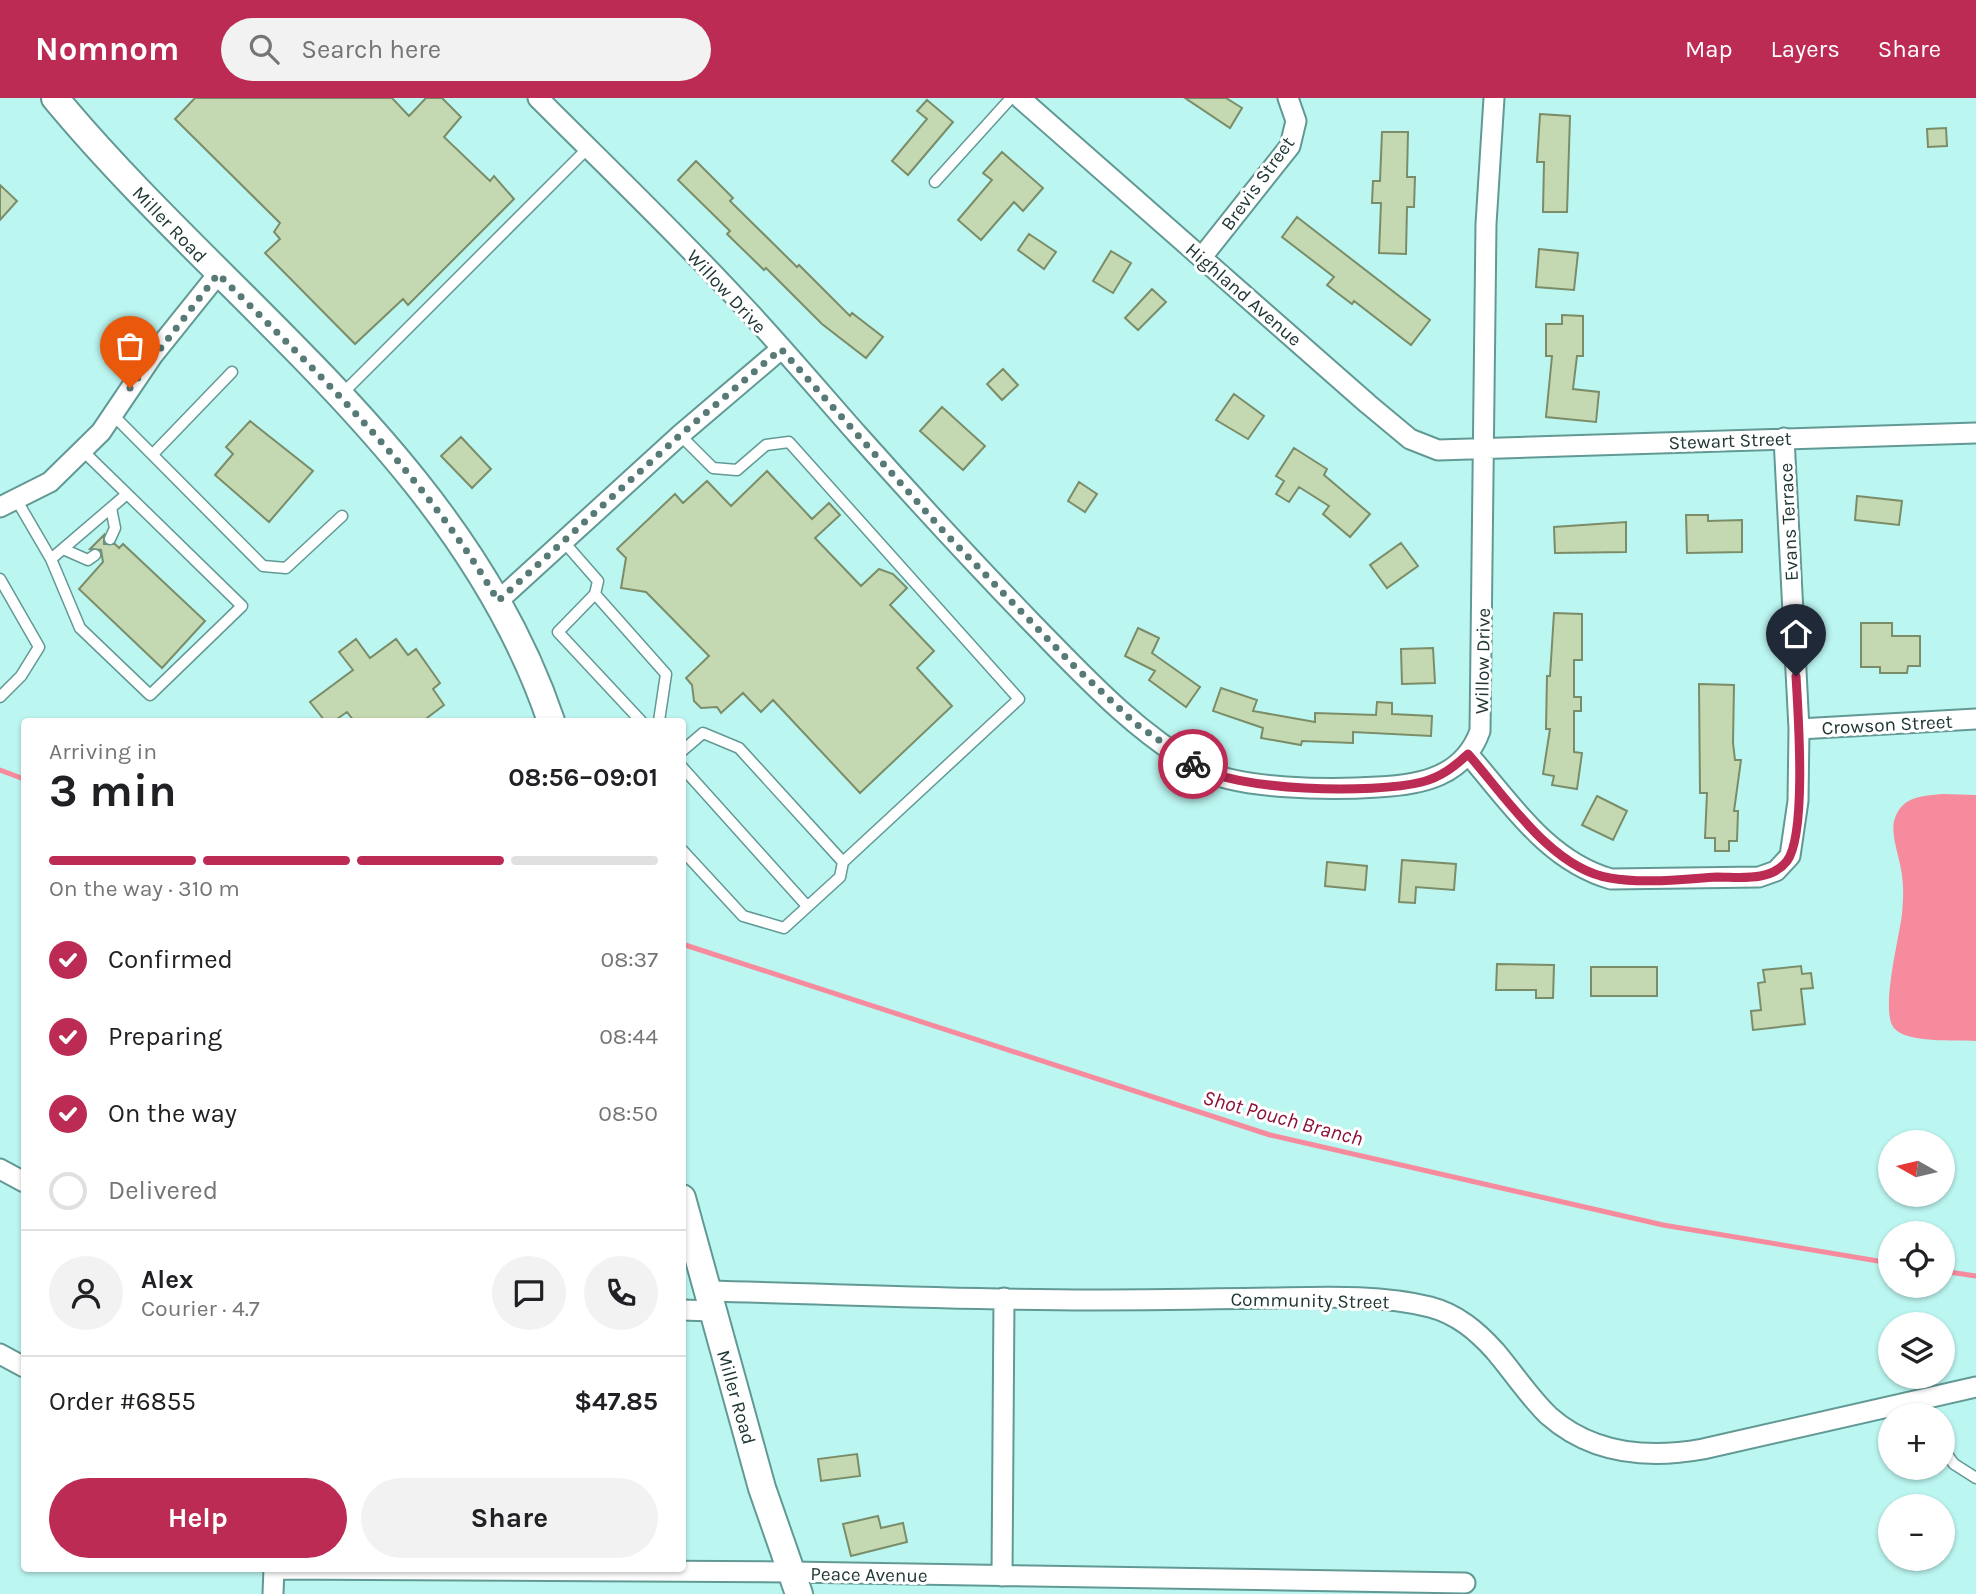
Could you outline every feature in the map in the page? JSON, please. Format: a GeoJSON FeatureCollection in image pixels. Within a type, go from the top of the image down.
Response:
{"type":"FeatureCollection","features":[{"type":"Feature","properties":{"kind":"main road","name":"Miller Road"},"geometry":{"type":"LineString","coordinates":[[55,98],[122,175],[341,396],[424,491],[475,562],[498,601],[514,631],[550,718]]}},
{"type":"Feature","properties":{"kind":"main road","name":"Miller Road"},"geometry":{"type":"LineString","coordinates":[[686,1213],[762,1488],[795,1583]]}},
{"type":"Feature","properties":{"kind":"street","name":"Willow Drive"},"geometry":{"type":"LineString","coordinates":[[538,98],[738,300],[946,534],[1072,664],[1136,724],[1200,768],[1238,780],[1361,788],[1421,782],[1442,776],[1468,754],[1480,731],[1486,224],[1494,98]]}},
{"type":"Feature","properties":{"kind":"street","name":"Highland Avenue"},"geometry":{"type":"LineString","coordinates":[[1020,98],[1410,439],[1438,450],[1485,449]]}},
{"type":"Feature","properties":{"kind":"street","name":"Brevis Street"},"geometry":{"type":"LineString","coordinates":[[1202,257],[1290,146],[1296,121],[1289,101]]}},
{"type":"Feature","properties":{"kind":"street"},"geometry":{"type":"LineString","coordinates":[[8,503],[50,482],[101,432],[153,355],[218,274]]}},
{"type":"Feature","properties":{"kind":"street"},"geometry":{"type":"LineString","coordinates":[[498,601],[680,435],[781,349]]}},
{"type":"Feature","properties":{"kind":"street","name":"Stewart Street"},"geometry":{"type":"LineString","coordinates":[[1485,449],[1976,433]]}},
{"type":"Feature","properties":{"kind":"street","name":"Evans Terrace"},"geometry":{"type":"LineString","coordinates":[[1468,754],[1538,834],[1581,869],[1611,879],[1759,877],[1786,863],[1793,848],[1798,801],[1799,729],[1783,438]]}},
{"type":"Feature","properties":{"kind":"street","name":"Crowson Street"},"geometry":{"type":"LineString","coordinates":[[1799,729],[1976,719]]}},
{"type":"Feature","properties":{"kind":"street"},"geometry":{"type":"LineString","coordinates":[[0,1169],[21,1180]]}},
{"type":"Feature","properties":{"kind":"street"},"geometry":{"type":"LineString","coordinates":[[1002,1576],[1004,1298]]}},
{"type":"Feature","properties":{"kind":"street","name":"Community Street"},"geometry":{"type":"LineString","coordinates":[[686,1309],[710,1301],[1362,1298],[1433,1308],[1460,1320],[1483,1338],[1550,1417],[1575,1436],[1614,1450],[1671,1454],[1878,1416]]}},
{"type":"Feature","properties":{"kind":"street"},"geometry":{"type":"LineString","coordinates":[[0,1354],[21,1365]]}},
{"type":"Feature","properties":{"kind":"street","name":"Community Street"},"geometry":{"type":"LineString","coordinates":[[1932,1403],[1976,1387]]}},
{"type":"Feature","properties":{"kind":"street"},"geometry":{"type":"LineString","coordinates":[[273,1594],[274,1572]]}},
{"type":"Feature","properties":{"kind":"street","name":"Peace Avenue"},"geometry":{"type":"LineString","coordinates":[[386,1572],[795,1583],[1002,1576],[1465,1583]]}},
{"type":"Feature","properties":{"kind":"lane"},"geometry":{"type":"LineString","coordinates":[[935,183],[1011,98]]}},
{"type":"Feature","properties":{"kind":"lane"},"geometry":{"type":"LineString","coordinates":[[341,396],[588,148]]}},
{"type":"Feature","properties":{"kind":"lane"},"geometry":{"type":"LineString","coordinates":[[153,454],[232,372]]}},
{"type":"Feature","properties":{"kind":"lane"},"geometry":{"type":"LineString","coordinates":[[113,415],[263,566],[286,568],[342,516]]}},
{"type":"Feature","properties":{"kind":"lane"},"geometry":{"type":"LineString","coordinates":[[680,435],[713,468],[737,470],[766,445],[789,442],[1020,699],[843,862],[840,877],[784,928],[743,916],[686,854]]}},
{"type":"Feature","properties":{"kind":"lane"},"geometry":{"type":"LineString","coordinates":[[8,503],[51,559],[80,628],[150,695],[242,606],[82,450]]}},
{"type":"Feature","properties":{"kind":"lane"},"geometry":{"type":"LineString","coordinates":[[51,559],[127,494]]}},
{"type":"Feature","properties":{"kind":"lane"},"geometry":{"type":"LineString","coordinates":[[110,508],[115,528],[110,539]]}},
{"type":"Feature","properties":{"kind":"lane"},"geometry":{"type":"LineString","coordinates":[[563,541],[598,581],[595,594],[558,632],[638,718]]}},
{"type":"Feature","properties":{"kind":"lane"},"geometry":{"type":"LineString","coordinates":[[63,549],[88,560],[96,555]]}},
{"type":"Feature","properties":{"kind":"lane"},"geometry":{"type":"LineString","coordinates":[[0,579],[38,647],[21,677],[0,697]]}},
{"type":"Feature","properties":{"kind":"lane"},"geometry":{"type":"LineString","coordinates":[[595,594],[666,674],[659,718]]}},
{"type":"Feature","properties":{"kind":"lane"},"geometry":{"type":"LineString","coordinates":[[686,748],[703,733],[739,748],[843,862]]}},
{"type":"Feature","properties":{"kind":"lane"},"geometry":{"type":"LineString","coordinates":[[686,771],[807,906]]}},
{"type":"Feature","properties":{"kind":"lane"},"geometry":{"type":"LineString","coordinates":[[1955,1465],[1976,1478]]}},
{"type":"Feature","properties":{"kind":"shaded area"},"geometry":{"type":"Polygon","coordinates":[[[1943,794],[1976,795],[1976,1041],[1932,1040],[1909,1036],[1894,1028],[1890,1019],[1890,991],[1903,895],[1894,839],[1895,818],[1903,805],[1914,798],[1943,794]]]}},
{"type":"Feature","properties":{"kind":"building"},"geometry":{"type":"Polygon","coordinates":[[[195,98],[392,98],[409,116],[426,98],[442,98],[461,117],[444,137],[490,181],[494,176],[514,199],[408,305],[403,299],[355,344],[265,253],[280,239],[274,232],[280,223],[175,119],[195,98]]]}},
{"type":"Feature","properties":{"kind":"building"},"geometry":{"type":"Polygon","coordinates":[[[1185,98],[1226,98],[1242,108],[1230,128],[1185,98]]]}},
{"type":"Feature","properties":{"kind":"building"},"geometry":{"type":"Polygon","coordinates":[[[927,100],[953,122],[908,175],[892,161],[927,119],[917,111],[927,100]]]}},
{"type":"Feature","properties":{"kind":"building"},"geometry":{"type":"Polygon","coordinates":[[[1540,114],[1570,116],[1567,212],[1543,212],[1544,162],[1537,162],[1540,114]]]}},
{"type":"Feature","properties":{"kind":"building"},"geometry":{"type":"Polygon","coordinates":[[[1946,128],[1947,146],[1928,147],[1927,129],[1946,128]]]}},
{"type":"Feature","properties":{"kind":"building"},"geometry":{"type":"Polygon","coordinates":[[[1382,132],[1408,132],[1407,177],[1415,177],[1414,207],[1407,207],[1406,254],[1379,253],[1381,203],[1372,203],[1373,181],[1380,181],[1382,132]]]}},
{"type":"Feature","properties":{"kind":"building"},"geometry":{"type":"Polygon","coordinates":[[[1002,152],[1043,188],[1023,211],[1014,202],[981,240],[958,220],[992,180],[983,173],[1002,152]]]}},
{"type":"Feature","properties":{"kind":"building"},"geometry":{"type":"Polygon","coordinates":[[[696,161],[733,198],[730,201],[797,267],[799,265],[850,316],[852,313],[883,337],[866,358],[822,324],[766,268],[764,270],[727,234],[730,231],[678,180],[696,161]]]}},
{"type":"Feature","properties":{"kind":"building"},"geometry":{"type":"Polygon","coordinates":[[[0,185],[17,201],[0,220],[0,185]]]}},
{"type":"Feature","properties":{"kind":"building"},"geometry":{"type":"Polygon","coordinates":[[[1297,217],[1430,320],[1411,345],[1354,301],[1352,304],[1327,285],[1334,277],[1282,237],[1297,217]]]}},
{"type":"Feature","properties":{"kind":"building"},"geometry":{"type":"Polygon","coordinates":[[[1029,234],[1056,252],[1044,269],[1018,250],[1029,234]]]}},
{"type":"Feature","properties":{"kind":"building"},"geometry":{"type":"Polygon","coordinates":[[[1539,249],[1578,253],[1574,290],[1536,287],[1539,249]]]}},
{"type":"Feature","properties":{"kind":"building"},"geometry":{"type":"Polygon","coordinates":[[[1111,251],[1131,263],[1113,293],[1093,281],[1111,251]]]}},
{"type":"Feature","properties":{"kind":"building"},"geometry":{"type":"Polygon","coordinates":[[[1152,289],[1166,302],[1138,330],[1125,318],[1152,289]]]}},
{"type":"Feature","properties":{"kind":"building"},"geometry":{"type":"Polygon","coordinates":[[[1562,315],[1583,316],[1583,356],[1577,356],[1573,389],[1599,392],[1596,422],[1546,417],[1552,356],[1546,356],[1546,324],[1562,324],[1562,315]]]}},
{"type":"Feature","properties":{"kind":"building"},"geometry":{"type":"Polygon","coordinates":[[[1003,369],[1018,385],[1002,400],[987,384],[1003,369]]]}},
{"type":"Feature","properties":{"kind":"building"},"geometry":{"type":"Polygon","coordinates":[[[1234,394],[1264,416],[1248,439],[1216,420],[1234,394]]]}},
{"type":"Feature","properties":{"kind":"building"},"geometry":{"type":"Polygon","coordinates":[[[942,407],[985,446],[963,470],[920,431],[942,407]]]}},
{"type":"Feature","properties":{"kind":"building"},"geometry":{"type":"Polygon","coordinates":[[[250,421],[313,471],[269,522],[215,475],[233,454],[226,447],[250,421]]]}},
{"type":"Feature","properties":{"kind":"building"},"geometry":{"type":"Polygon","coordinates":[[[461,437],[491,469],[472,488],[441,456],[461,437]]]}},
{"type":"Feature","properties":{"kind":"building"},"geometry":{"type":"Polygon","coordinates":[[[1294,448],[1327,469],[1324,475],[1370,514],[1350,537],[1323,514],[1329,506],[1299,487],[1289,502],[1276,494],[1284,481],[1276,476],[1294,448]]]}},
{"type":"Feature","properties":{"kind":"building"},"geometry":{"type":"Polygon","coordinates":[[[767,471],[812,519],[829,503],[840,515],[815,538],[861,586],[879,569],[893,574],[907,588],[890,605],[934,651],[917,668],[952,706],[860,793],[773,700],[761,712],[743,693],[721,713],[717,707],[701,708],[694,701],[692,685],[686,678],[709,656],[646,592],[621,588],[626,558],[617,549],[675,494],[683,503],[707,481],[731,506],[767,471]]]}},
{"type":"Feature","properties":{"kind":"building"},"geometry":{"type":"Polygon","coordinates":[[[1079,482],[1097,494],[1085,512],[1068,501],[1079,482]]]}},
{"type":"Feature","properties":{"kind":"building"},"geometry":{"type":"Polygon","coordinates":[[[1857,496],[1902,501],[1899,525],[1855,520],[1857,496]]]}},
{"type":"Feature","properties":{"kind":"building"},"geometry":{"type":"Polygon","coordinates":[[[1686,515],[1708,515],[1708,521],[1742,520],[1742,552],[1687,553],[1686,515]]]}},
{"type":"Feature","properties":{"kind":"building"},"geometry":{"type":"Polygon","coordinates":[[[1626,522],[1626,552],[1555,553],[1554,527],[1626,522]]]}},
{"type":"Feature","properties":{"kind":"building"},"geometry":{"type":"Polygon","coordinates":[[[104,535],[104,544],[115,544],[119,548],[123,544],[205,621],[162,668],[79,589],[103,562],[101,550],[90,549],[104,535]]]}},
{"type":"Feature","properties":{"kind":"building"},"geometry":{"type":"Polygon","coordinates":[[[1401,543],[1418,566],[1387,588],[1370,565],[1401,543]]]}},
{"type":"Feature","properties":{"kind":"building"},"geometry":{"type":"Polygon","coordinates":[[[1554,613],[1582,614],[1582,660],[1574,660],[1574,697],[1581,697],[1581,711],[1574,711],[1574,752],[1582,753],[1577,789],[1552,785],[1554,776],[1543,774],[1550,729],[1546,729],[1547,676],[1550,676],[1554,613]]]}},
{"type":"Feature","properties":{"kind":"building"},"geometry":{"type":"Polygon","coordinates":[[[1861,623],[1892,623],[1892,636],[1920,636],[1920,666],[1908,666],[1907,673],[1880,673],[1880,667],[1861,667],[1861,623]]]}},
{"type":"Feature","properties":{"kind":"building"},"geometry":{"type":"Polygon","coordinates":[[[1138,628],[1159,638],[1152,653],[1200,687],[1186,707],[1149,680],[1155,671],[1125,656],[1138,628]]]}},
{"type":"Feature","properties":{"kind":"building"},"geometry":{"type":"Polygon","coordinates":[[[356,639],[370,658],[396,639],[408,655],[416,649],[440,683],[433,689],[444,705],[427,718],[352,718],[347,712],[338,718],[323,718],[310,702],[353,670],[339,652],[356,639]]]}},
{"type":"Feature","properties":{"kind":"building"},"geometry":{"type":"Polygon","coordinates":[[[1433,648],[1435,683],[1402,684],[1401,649],[1433,648]]]}},
{"type":"Feature","properties":{"kind":"building"},"geometry":{"type":"Polygon","coordinates":[[[1699,684],[1734,685],[1733,743],[1735,760],[1741,760],[1734,811],[1738,811],[1737,841],[1729,841],[1729,851],[1715,851],[1715,838],[1705,838],[1707,793],[1700,793],[1699,684]]]}},
{"type":"Feature","properties":{"kind":"building"},"geometry":{"type":"Polygon","coordinates":[[[1221,688],[1257,700],[1253,711],[1315,722],[1315,713],[1376,715],[1377,702],[1392,703],[1392,714],[1432,716],[1431,736],[1353,732],[1353,743],[1302,741],[1301,745],[1261,738],[1263,728],[1213,711],[1221,688]]]}},
{"type":"Feature","properties":{"kind":"building"},"geometry":{"type":"Polygon","coordinates":[[[1597,796],[1627,811],[1613,840],[1582,825],[1597,796]]]}},
{"type":"Feature","properties":{"kind":"building"},"geometry":{"type":"Polygon","coordinates":[[[1402,860],[1456,864],[1454,890],[1416,887],[1415,903],[1399,902],[1402,860]]]}},
{"type":"Feature","properties":{"kind":"building"},"geometry":{"type":"Polygon","coordinates":[[[1327,862],[1367,866],[1365,890],[1325,886],[1327,862]]]}},
{"type":"Feature","properties":{"kind":"building"},"geometry":{"type":"Polygon","coordinates":[[[1497,964],[1554,965],[1553,998],[1536,998],[1536,990],[1496,990],[1497,964]]]}},
{"type":"Feature","properties":{"kind":"building"},"geometry":{"type":"Polygon","coordinates":[[[1801,966],[1802,974],[1811,973],[1813,988],[1801,989],[1805,1024],[1753,1030],[1751,1011],[1761,1010],[1758,983],[1765,982],[1763,970],[1801,966]]]}},
{"type":"Feature","properties":{"kind":"building"},"geometry":{"type":"Polygon","coordinates":[[[1591,967],[1657,967],[1657,996],[1591,996],[1591,967]]]}},
{"type":"Feature","properties":{"kind":"building"},"geometry":{"type":"Polygon","coordinates":[[[857,1454],[860,1476],[821,1481],[818,1459],[857,1454]]]}},
{"type":"Feature","properties":{"kind":"building"},"geometry":{"type":"Polygon","coordinates":[[[878,1516],[881,1528],[903,1523],[907,1542],[851,1556],[843,1524],[878,1516]]]}},
{"type":"Feature","properties":{"kind":"waterway","name":"Shot Pouch Branch"},"geometry":{"type":"LineString","coordinates":[[0,770],[21,778]]}},
{"type":"Feature","properties":{"kind":"waterway","name":"Shot Pouch Branch"},"geometry":{"type":"LineString","coordinates":[[686,945],[1270,1135],[1663,1225],[1878,1261]]}},
{"type":"Feature","properties":{"kind":"waterway","name":"Shot Pouch Branch"},"geometry":{"type":"LineString","coordinates":[[1955,1273],[1976,1276]]}},
{"type":"Feature","properties":{"kind":"way so far"},"geometry":{"type":"LineString","coordinates":[[130,388],[218,274],[365,421],[399,460],[475,562],[498,601],[680,435],[781,349],[946,534],[1072,664],[1136,724],[1193,764]]}},
{"type":"Feature","properties":{"kind":"route"},"geometry":{"type":"LineString","coordinates":[[1193,764],[1217,775],[1238,780],[1350,789],[1394,786],[1442,776],[1468,754],[1538,834],[1570,863],[1581,869],[1611,879],[1759,877],[1776,871],[1786,863],[1793,848],[1798,801],[1799,729],[1796,676]]}}]}
